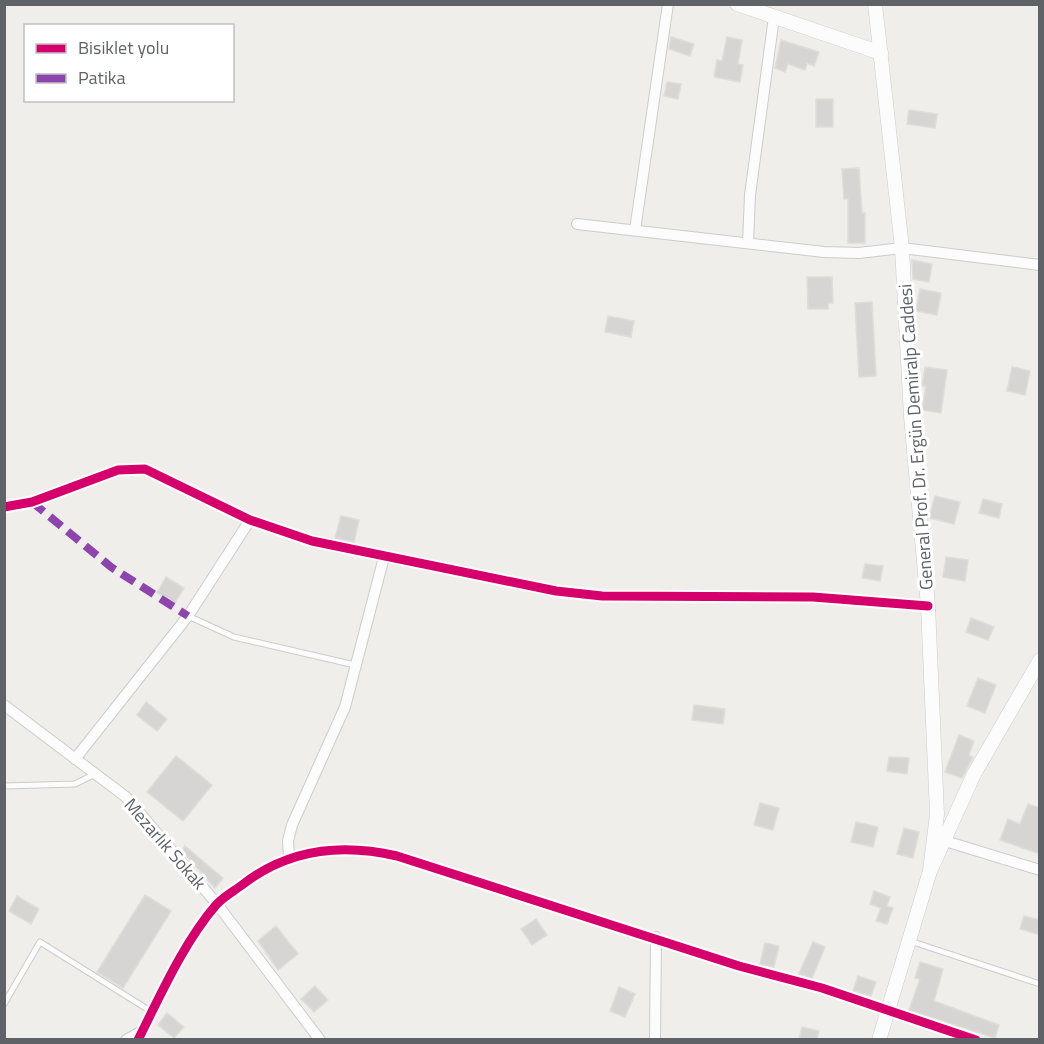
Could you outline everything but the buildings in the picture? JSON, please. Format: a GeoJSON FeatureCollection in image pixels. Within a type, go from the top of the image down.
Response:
{"type":"FeatureCollection","features":[{"type":"Feature","properties":{"kind":"street"},"geometry":{"type":"LineString","coordinates":[[634,230],[668,4]]}},
{"type":"Feature","properties":{"kind":"street"},"geometry":{"type":"LineString","coordinates":[[737,4],[881,53]]}},
{"type":"Feature","properties":{"kind":"street","name":"General Prof. Dr. Ergün Demiralp Caddesi"},"geometry":{"type":"LineString","coordinates":[[875,4],[902,248],[911,416],[928,606],[937,814],[930,871]]}},
{"type":"Feature","properties":{"kind":"street"},"geometry":{"type":"LineString","coordinates":[[748,243],[750,195],[774,17]]}},
{"type":"Feature","properties":{"kind":"street"},"geometry":{"type":"LineString","coordinates":[[577,224],[842,254],[902,248],[1040,266]]}},
{"type":"Feature","properties":{"kind":"street"},"geometry":{"type":"LineString","coordinates":[[4,507],[32,502],[110,472],[134,468],[154,472],[250,520],[312,541],[579,595],[777,596],[928,606]]}},
{"type":"Feature","properties":{"kind":"street"},"geometry":{"type":"LineString","coordinates":[[75,759],[188,616],[250,520]]}},
{"type":"Feature","properties":{"kind":"street"},"geometry":{"type":"LineString","coordinates":[[289,857],[288,841],[292,825],[336,730],[357,665],[384,557]]}},
{"type":"Feature","properties":{"kind":"street"},"geometry":{"type":"LineString","coordinates":[[879,1040],[930,871],[974,774],[1040,660]]}},
{"type":"Feature","properties":{"kind":"street","name":"Mezarlık Sokak"},"geometry":{"type":"LineString","coordinates":[[4,705],[126,797],[217,904],[320,1040]]}},
{"type":"Feature","properties":{"kind":"street"},"geometry":{"type":"LineString","coordinates":[[945,841],[1040,870]]}},
{"type":"Feature","properties":{"kind":"street"},"geometry":{"type":"LineString","coordinates":[[126,1040],[140,1035],[179,960],[217,904],[256,873],[289,857],[331,849],[374,850],[656,937],[739,966],[822,988],[976,1040]]}},
{"type":"Feature","properties":{"kind":"street"},"geometry":{"type":"LineString","coordinates":[[655,1040],[656,937]]}},
{"type":"Feature","properties":{"kind":"lane"},"geometry":{"type":"LineString","coordinates":[[188,616],[234,637],[357,665]]}},
{"type":"Feature","properties":{"kind":"lane"},"geometry":{"type":"LineString","coordinates":[[4,786],[75,784],[95,774]]}},
{"type":"Feature","properties":{"kind":"lane"},"geometry":{"type":"LineString","coordinates":[[908,941],[1040,984]]}},
{"type":"Feature","properties":{"kind":"lane"},"geometry":{"type":"LineString","coordinates":[[4,1004],[40,942],[152,1012]]}},
{"type":"Feature","properties":{"kind":"marked path"},"geometry":{"type":"LineString","coordinates":[[32,502],[111,567],[188,616]]}},
{"type":"Feature","properties":{"kind":"cycle path"},"geometry":{"type":"LineString","coordinates":[[4,507],[32,502],[118,470],[145,469],[250,520],[312,541],[556,591],[602,596],[813,597],[928,606]]}},
{"type":"Feature","properties":{"kind":"cycle path"},"geometry":{"type":"LineString","coordinates":[[138,1040],[183,952],[219,902],[278,863],[316,852],[335,850],[356,850],[397,856],[739,966],[822,988],[976,1040]]}}]}
